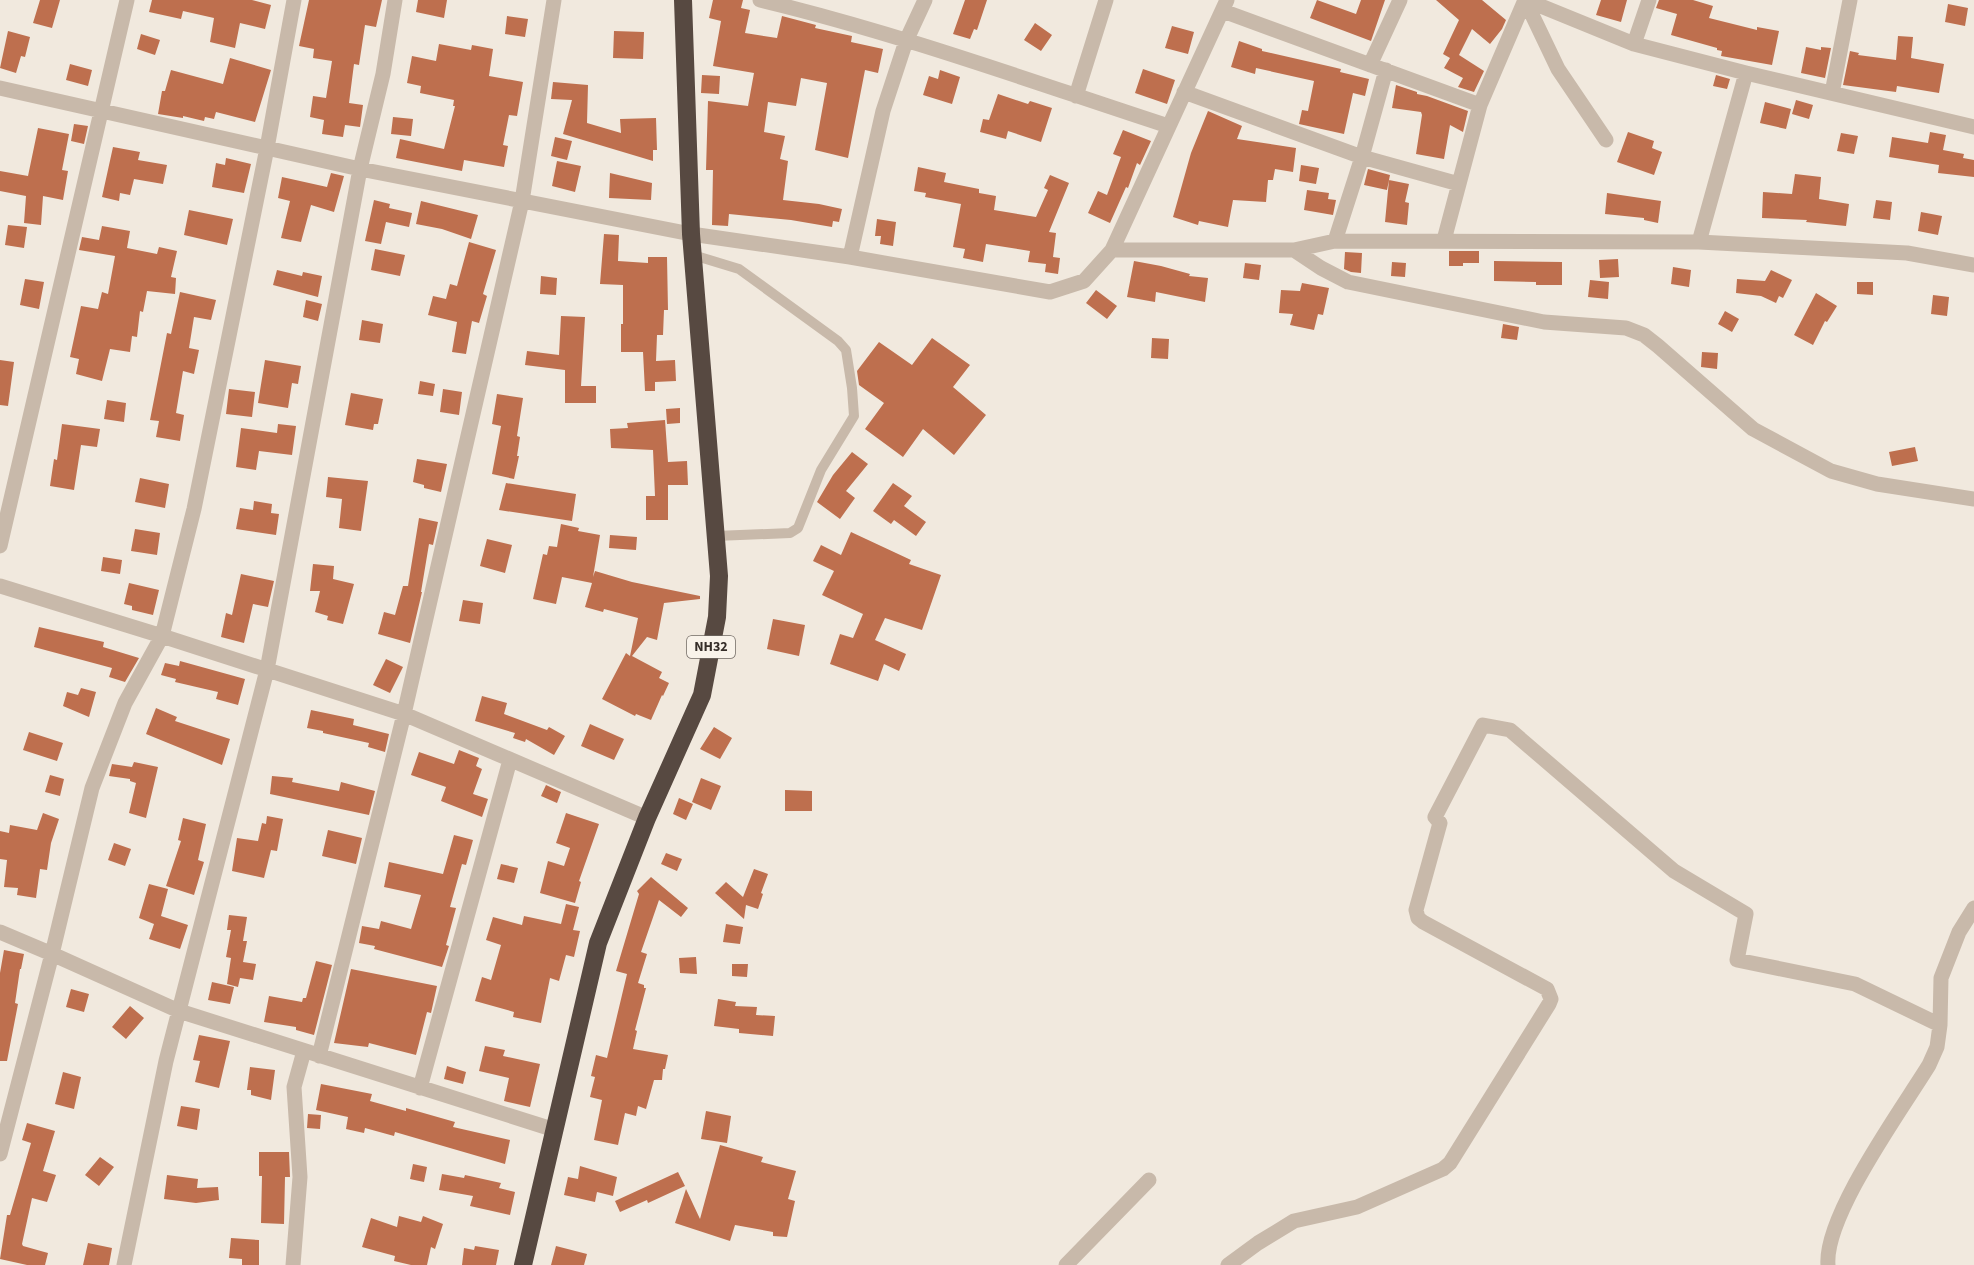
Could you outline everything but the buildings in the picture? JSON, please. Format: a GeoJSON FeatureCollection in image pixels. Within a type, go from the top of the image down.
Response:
{"type":"FeatureCollection","features":[{"type":"Feature","properties":{"kind":"highway","name":"NH32"},"geometry":{"type":"LineString","coordinates":[[523,1265],[598,943],[647,818],[702,695],[717,617],[719,576],[691,234],[682,0]]}},
{"type":"Feature","properties":{"kind":"street"},"geometry":{"type":"LineString","coordinates":[[0,546],[127,0]]}},
{"type":"Feature","properties":{"kind":"street"},"geometry":{"type":"LineString","coordinates":[[0,1154],[92,788],[125,703],[162,636],[194,509],[267,148],[294,0]]}},
{"type":"Feature","properties":{"kind":"street"},"geometry":{"type":"LineString","coordinates":[[124,1265],[166,1061],[267,670],[360,169],[382,74],[395,0]]}},
{"type":"Feature","properties":{"kind":"street"},"geometry":{"type":"LineString","coordinates":[[293,1265],[300,1177],[294,1087],[312,1053],[404,714],[522,201],[554,0]]}},
{"type":"Feature","properties":{"kind":"street"},"geometry":{"type":"LineString","coordinates":[[760,0],[812,6],[906,41],[1168,126]]}},
{"type":"Feature","properties":{"kind":"street"},"geometry":{"type":"LineString","coordinates":[[850,257],[883,111],[906,41],[926,0]]}},
{"type":"Feature","properties":{"kind":"street"},"geometry":{"type":"LineString","coordinates":[[1076,96],[1106,0]]}},
{"type":"Feature","properties":{"kind":"street"},"geometry":{"type":"LineString","coordinates":[[1370,65],[1400,0]]}},
{"type":"Feature","properties":{"kind":"street"},"geometry":{"type":"LineString","coordinates":[[1525,0],[1634,44],[1974,127]]}},
{"type":"Feature","properties":{"kind":"street"},"geometry":{"type":"LineString","coordinates":[[1444,240],[1480,105],[1525,0]]}},
{"type":"Feature","properties":{"kind":"street"},"geometry":{"type":"LineString","coordinates":[[1525,0],[1558,69],[1606,140]]}},
{"type":"Feature","properties":{"kind":"street"},"geometry":{"type":"LineString","coordinates":[[1634,44],[1649,0]]}},
{"type":"Feature","properties":{"kind":"street"},"geometry":{"type":"LineString","coordinates":[[1832,93],[1850,0]]}},
{"type":"Feature","properties":{"kind":"street"},"geometry":{"type":"LineString","coordinates":[[0,88],[360,169],[691,234],[850,257],[1050,292],[1084,282],[1112,250],[1225,5],[1370,65],[1480,105]]}},
{"type":"Feature","properties":{"kind":"street"},"geometry":{"type":"LineString","coordinates":[[1335,241],[1362,157],[1386,70]]}},
{"type":"Feature","properties":{"kind":"street"},"geometry":{"type":"LineString","coordinates":[[1699,242],[1746,73]]}},
{"type":"Feature","properties":{"kind":"street"},"geometry":{"type":"LineString","coordinates":[[1184,92],[1362,157],[1459,184]]}},
{"type":"Feature","properties":{"kind":"street"},"geometry":{"type":"LineString","coordinates":[[1112,250],[1294,250],[1335,241],[1699,242],[1907,253],[1974,265]]}},
{"type":"Feature","properties":{"kind":"street"},"geometry":{"type":"LineString","coordinates":[[1294,250],[1348,282],[1544,322],[1626,328],[1644,335],[1658,346],[1753,429],[1831,471],[1877,484],[1974,499]]}},
{"type":"Feature","properties":{"kind":"street"},"geometry":{"type":"LineString","coordinates":[[0,586],[404,714],[647,818]]}},
{"type":"Feature","properties":{"kind":"street"},"geometry":{"type":"LineString","coordinates":[[1228,1265],[1294,1221],[1357,1207],[1443,1169],[1450,1163],[1549,1004],[1551,999],[1547,989],[1423,922],[1417,915],[1416,910],[1440,824],[1435,817],[1483,724],[1510,730],[1674,871],[1746,914],[1737,960],[1855,984],[1940,1025]]}},
{"type":"Feature","properties":{"kind":"street"},"geometry":{"type":"LineString","coordinates":[[420,1088],[510,760]]}},
{"type":"Feature","properties":{"kind":"street"},"geometry":{"type":"LineString","coordinates":[[1828,1265],[1827,1256],[1833,1231],[1859,1178],[1929,1065],[1937,1047],[1941,978],[1959,932],[1974,908]]}},
{"type":"Feature","properties":{"kind":"street"},"geometry":{"type":"LineString","coordinates":[[0,932],[179,1011],[555,1130]]}},
{"type":"Feature","properties":{"kind":"street"},"geometry":{"type":"LineString","coordinates":[[1066,1265],[1149,1180]]}},
{"type":"Feature","properties":{"kind":"lane"},"geometry":{"type":"LineString","coordinates":[[693,255],[739,269],[838,341],[846,350],[852,388],[854,416],[820,470],[798,528],[790,533],[716,536]]}}]}
